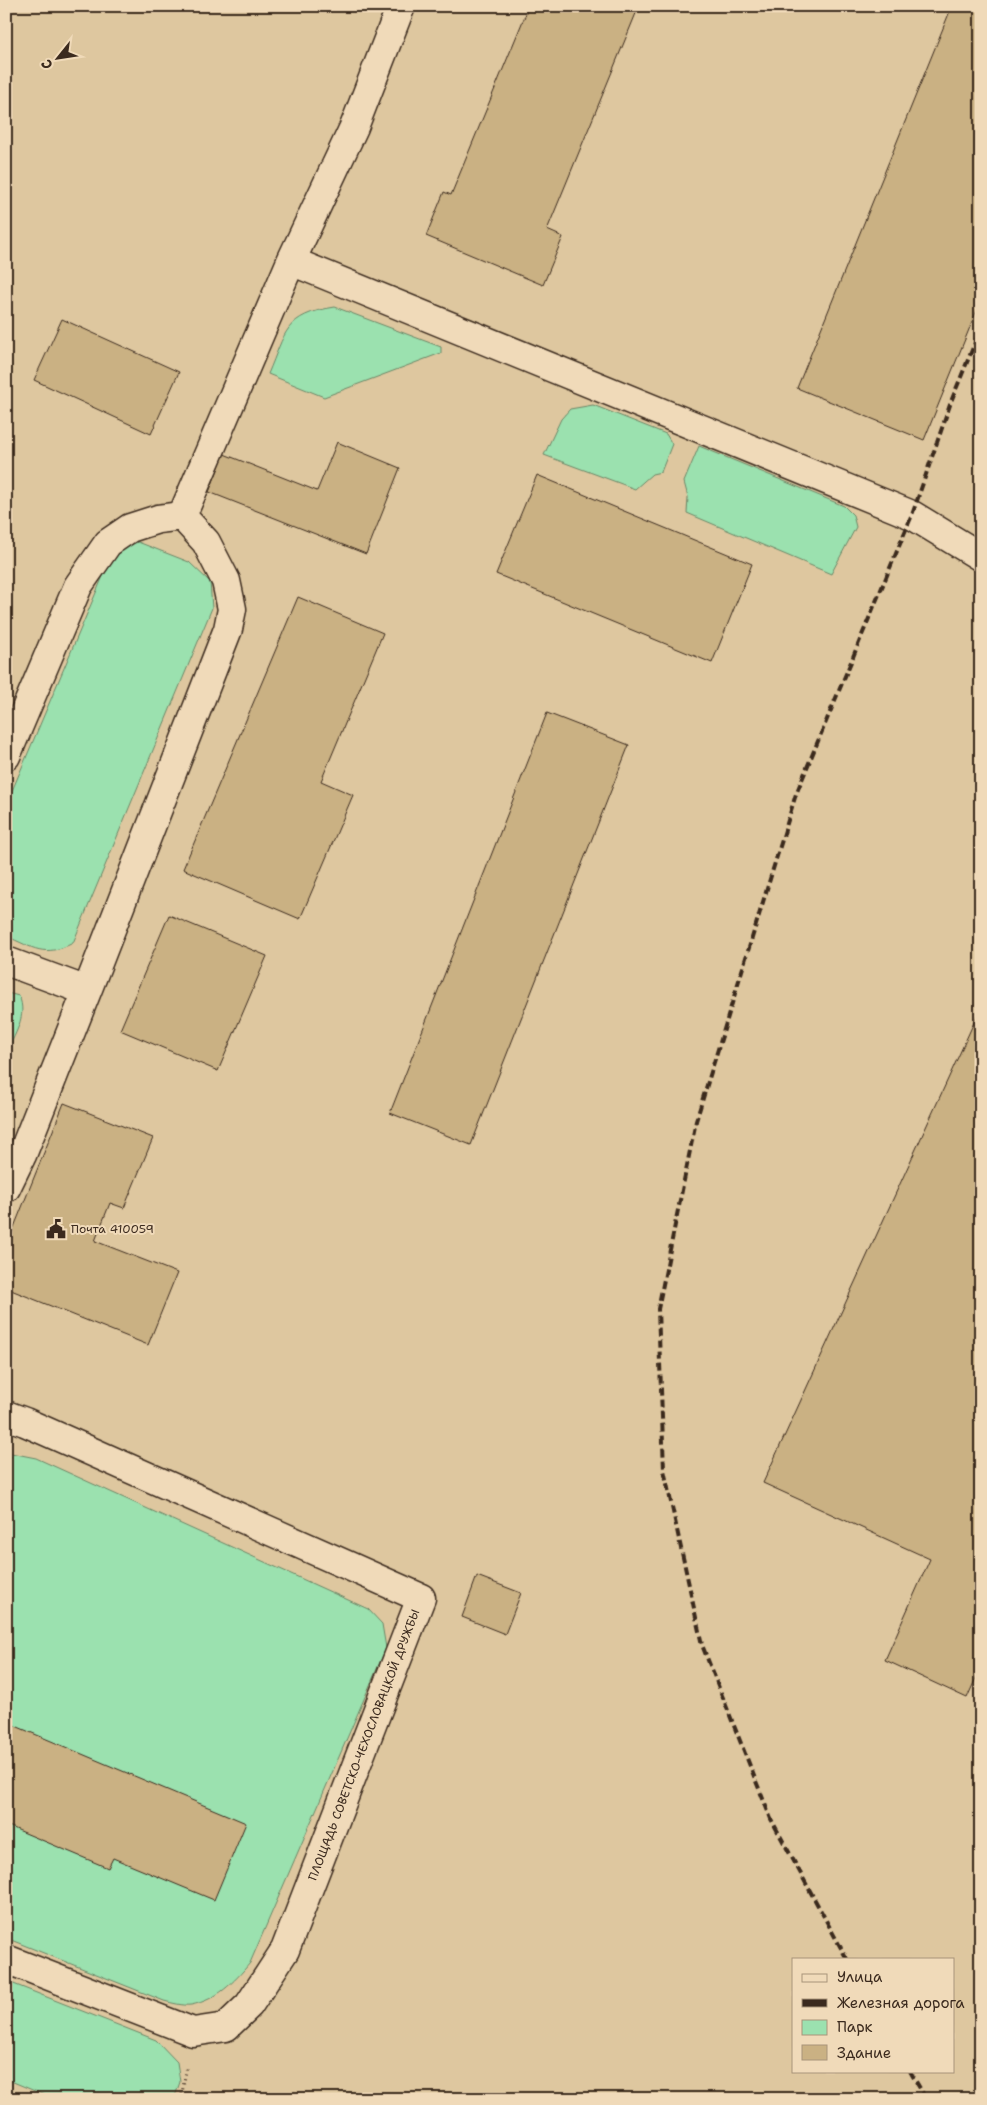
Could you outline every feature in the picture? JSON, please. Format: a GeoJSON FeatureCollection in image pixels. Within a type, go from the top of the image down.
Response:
{"type":"FeatureCollection","features":[{"type":"Feature","properties":{"kind":"lane"},"geometry":{"type":"LineString","coordinates":[[182,516],[291,261],[354,127],[401,6]]}},
{"type":"Feature","properties":{"kind":"lane"},"geometry":{"type":"LineString","coordinates":[[291,261],[912,515],[981,557]]}},
{"type":"Feature","properties":{"kind":"lane"},"geometry":{"type":"LineString","coordinates":[[6,756],[78,586],[108,543],[130,528],[158,519],[182,516]]}},
{"type":"Feature","properties":{"kind":"lane"},"geometry":{"type":"LineString","coordinates":[[6,1188],[22,1154],[87,992],[229,622],[232,609],[226,581],[206,542],[182,516]]}},
{"type":"Feature","properties":{"kind":"lane"},"geometry":{"type":"LineString","coordinates":[[6,961],[87,992]]}},
{"type":"Feature","properties":{"kind":"lane","name":"ПЛОЩАДЬ СОВЕТСКО-ЧЕХОСЛОВАЦКОЙ ДРУЖБЫ"},"geometry":{"type":"LineString","coordinates":[[6,1415],[421,1598],[285,1950],[250,2005],[226,2028],[193,2032],[6,1959]]}},
{"type":"Feature","properties":{"kind":"shaded area"},"geometry":{"type":"Polygon","coordinates":[[[6,6],[981,6],[981,2099],[6,2099],[6,6]]]}},
{"type":"Feature","properties":{"kind":"green space"},"geometry":{"type":"Polygon","coordinates":[[[335,307],[441,347],[441,353],[324,397],[268,374],[284,336],[296,321],[318,310],[335,307]]]}},
{"type":"Feature","properties":{"kind":"green space"},"geometry":{"type":"Polygon","coordinates":[[[593,405],[666,434],[672,444],[661,472],[652,474],[635,489],[544,455],[561,419],[570,409],[593,405]]]}},
{"type":"Feature","properties":{"kind":"green space"},"geometry":{"type":"Polygon","coordinates":[[[699,446],[844,506],[853,515],[856,527],[831,574],[687,513],[688,497],[684,482],[699,446]]]}},
{"type":"Feature","properties":{"kind":"green space"},"geometry":{"type":"Polygon","coordinates":[[[138,542],[189,562],[210,582],[212,608],[73,943],[54,950],[39,950],[6,936],[6,805],[106,569],[124,547],[138,542]]]}},
{"type":"Feature","properties":{"kind":"green space"},"geometry":{"type":"Polygon","coordinates":[[[7,993],[19,996],[22,1011],[19,1025],[6,1054],[7,993]]]}},
{"type":"Feature","properties":{"kind":"green space"},"geometry":{"type":"Polygon","coordinates":[[[6,1452],[36,1458],[368,1609],[382,1624],[386,1648],[250,1963],[238,1977],[217,1995],[200,2003],[185,2005],[164,2001],[6,1938],[6,1452]]]}},
{"type":"Feature","properties":{"kind":"green space"},"geometry":{"type":"Polygon","coordinates":[[[6,1981],[156,2040],[177,2062],[180,2082],[174,2099],[54,2099],[6,2079],[6,1981]]]}},
{"type":"Feature","properties":{"kind":"building"},"geometry":{"type":"Polygon","coordinates":[[[529,6],[639,6],[547,230],[563,237],[543,285],[426,236],[444,192],[451,195],[529,6]]]}},
{"type":"Feature","properties":{"kind":"building"},"geometry":{"type":"Polygon","coordinates":[[[952,6],[981,6],[981,300],[924,440],[797,388],[952,6]]]}},
{"type":"Feature","properties":{"kind":"building"},"geometry":{"type":"Polygon","coordinates":[[[62,319],[179,372],[151,434],[34,380],[62,319]]]}},
{"type":"Feature","properties":{"kind":"building"},"geometry":{"type":"Polygon","coordinates":[[[337,442],[400,468],[366,554],[209,492],[224,454],[317,491],[337,442]]]}},
{"type":"Feature","properties":{"kind":"building"},"geometry":{"type":"Polygon","coordinates":[[[537,475],[752,564],[712,663],[496,574],[537,475]]]}},
{"type":"Feature","properties":{"kind":"building"},"geometry":{"type":"Polygon","coordinates":[[[298,597],[383,633],[321,781],[353,795],[300,919],[183,869],[298,597]]]}},
{"type":"Feature","properties":{"kind":"building"},"geometry":{"type":"Polygon","coordinates":[[[547,713],[629,745],[471,1145],[390,1113],[547,713]]]}},
{"type":"Feature","properties":{"kind":"building"},"geometry":{"type":"Polygon","coordinates":[[[169,915],[267,956],[218,1071],[120,1030],[169,915]]]}},
{"type":"Feature","properties":{"kind":"building"},"geometry":{"type":"Polygon","coordinates":[[[981,1007],[981,1667],[967,1698],[885,1660],[930,1559],[763,1483],[981,1007]]]}},
{"type":"Feature","properties":{"kind":"building"},"geometry":{"type":"Polygon","coordinates":[[[64,1103],[153,1138],[124,1208],[110,1203],[95,1241],[177,1273],[148,1345],[6,1288],[6,1247],[64,1103]]]}},
{"type":"Feature","properties":{"kind":"building"},"geometry":{"type":"Polygon","coordinates":[[[477,1576],[521,1593],[505,1634],[462,1617],[477,1576]]]}},
{"type":"Feature","properties":{"kind":"building"},"geometry":{"type":"Polygon","coordinates":[[[6,1722],[246,1823],[214,1900],[113,1858],[108,1868],[6,1825],[6,1722]]]}},
{"type":"Feature","properties":{"kind":"railway"},"geometry":{"type":"LineString","coordinates":[[846,1958],[771,1819],[702,1645],[664,1470],[658,1309],[696,1121],[796,794],[912,515],[952,399],[981,328]]}},
{"type":"Feature","properties":{"kind":"railway"},"geometry":{"type":"LineString","coordinates":[[911,2072],[926,2099]]}},
{"type":"Feature","properties":{"kind":"place","name":"Почта 410059"},"geometry":{"type":"Point","coordinates":[56,1229]}}]}
